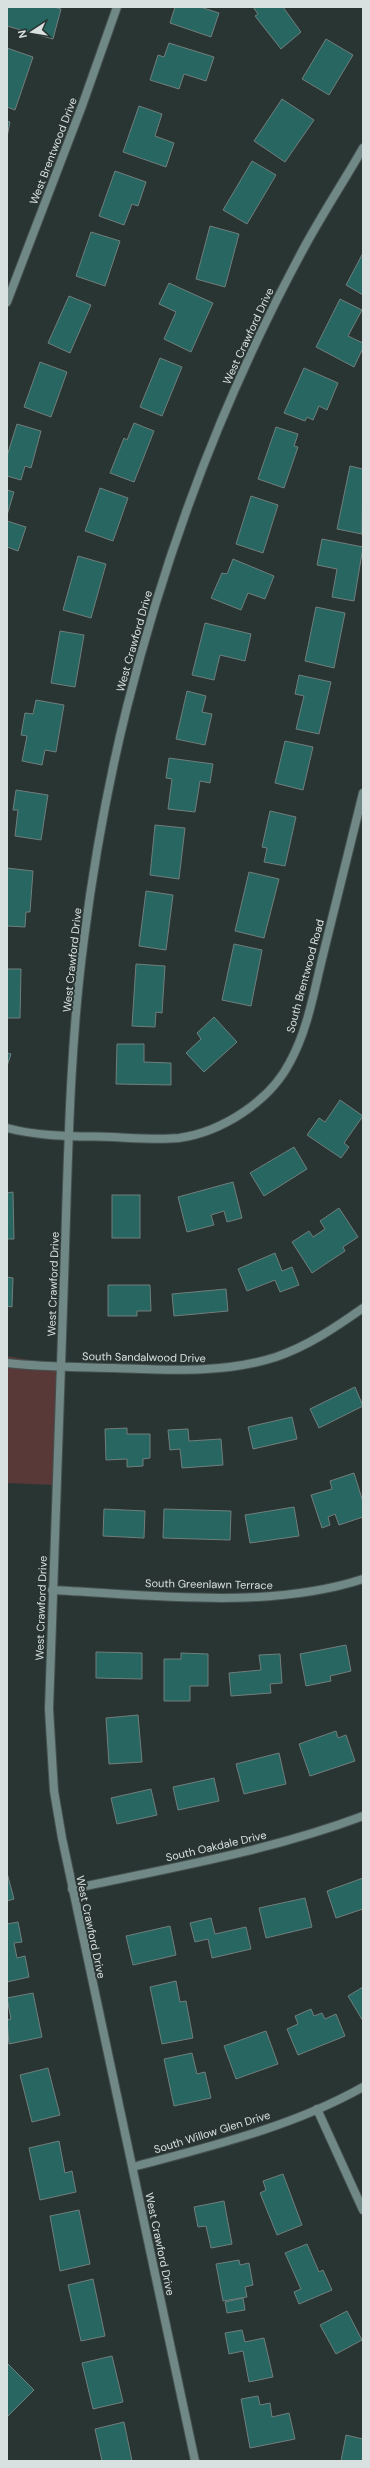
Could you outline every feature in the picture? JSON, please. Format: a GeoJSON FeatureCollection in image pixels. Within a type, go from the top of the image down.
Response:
{"type":"FeatureCollection","features":[{"type":"Feature","properties":{"kind":"street","name":"West Brentwood Drive"},"geometry":{"type":"LineString","coordinates":[[7,302],[117,7]]}},
{"type":"Feature","properties":{"kind":"street","name":"West Crawford Drive"},"geometry":{"type":"LineString","coordinates":[[195,2461],[72,1889],[54,1791],[49,1734],[52,1590],[69,1136],[75,1040],[85,932],[113,769],[126,708],[151,620],[193,491],[249,356],[306,243],[363,148]]}},
{"type":"Feature","properties":{"kind":"street","name":"South Brentwood Road"},"geometry":{"type":"LineString","coordinates":[[69,1136],[153,1139],[193,1135],[234,1118],[262,1098],[283,1075],[296,1049],[307,1018],[363,794]]}},
{"type":"Feature","properties":{"kind":"street"},"geometry":{"type":"LineString","coordinates":[[7,1128],[40,1134],[69,1136]]}},
{"type":"Feature","properties":{"kind":"street","name":"South Sandalwood Drive"},"geometry":{"type":"LineString","coordinates":[[7,1363],[197,1371],[244,1365],[276,1357],[303,1345],[327,1333],[363,1308]]}},
{"type":"Feature","properties":{"kind":"street","name":"South Greenlawn Terrace"},"geometry":{"type":"LineString","coordinates":[[52,1590],[256,1598],[334,1589],[363,1579]]}},
{"type":"Feature","properties":{"kind":"street","name":"South Oakdale Drive"},"geometry":{"type":"LineString","coordinates":[[72,1889],[265,1846],[322,1831],[363,1816]]}},
{"type":"Feature","properties":{"kind":"street","name":"South Willow Glen Drive"},"geometry":{"type":"LineString","coordinates":[[133,2167],[239,2138],[317,2109],[363,2086]]}},
{"type":"Feature","properties":{"kind":"street"},"geometry":{"type":"LineString","coordinates":[[317,2109],[363,2210]]}},
{"type":"Feature","properties":{"kind":"shaded area"},"geometry":{"type":"Polygon","coordinates":[[[7,1356],[61,1366],[56,1485],[7,1483],[7,1356]]]}},
{"type":"Feature","properties":{"kind":"building"},"geometry":{"type":"Polygon","coordinates":[[[7,7],[54,7],[61,9],[53,39],[7,26],[7,7]]]}},
{"type":"Feature","properties":{"kind":"building"},"geometry":{"type":"Polygon","coordinates":[[[175,7],[200,7],[219,13],[211,37],[170,23],[175,7]]]}},
{"type":"Feature","properties":{"kind":"building"},"geometry":{"type":"Polygon","coordinates":[[[253,7],[283,7],[301,32],[281,49],[255,16],[258,14],[253,7]]]}},
{"type":"Feature","properties":{"kind":"building"},"geometry":{"type":"Polygon","coordinates":[[[326,39],[353,55],[329,95],[302,79],[326,39]]]}},
{"type":"Feature","properties":{"kind":"building"},"geometry":{"type":"Polygon","coordinates":[[[169,43],[214,57],[206,81],[184,74],[179,89],[150,80],[158,55],[164,57],[169,43]]]}},
{"type":"Feature","properties":{"kind":"building"},"geometry":{"type":"Polygon","coordinates":[[[7,48],[33,57],[15,110],[7,107],[7,48]]]}},
{"type":"Feature","properties":{"kind":"building"},"geometry":{"type":"Polygon","coordinates":[[[282,99],[314,120],[285,162],[254,141],[282,99]]]}},
{"type":"Feature","properties":{"kind":"building"},"geometry":{"type":"Polygon","coordinates":[[[139,106],[162,114],[155,136],[174,143],[166,167],[123,152],[139,106]]]}},
{"type":"Feature","properties":{"kind":"building"},"geometry":{"type":"Polygon","coordinates":[[[7,121],[10,122],[7,137],[7,121]]]}},
{"type":"Feature","properties":{"kind":"building"},"geometry":{"type":"Polygon","coordinates":[[[252,161],[276,175],[247,224],[223,210],[252,161]]]}},
{"type":"Feature","properties":{"kind":"building"},"geometry":{"type":"Polygon","coordinates":[[[115,171],[146,182],[138,206],[132,204],[124,225],[99,216],[115,171]]]}},
{"type":"Feature","properties":{"kind":"building"},"geometry":{"type":"Polygon","coordinates":[[[210,226],[239,234],[225,287],[196,279],[210,226]]]}},
{"type":"Feature","properties":{"kind":"building"},"geometry":{"type":"Polygon","coordinates":[[[91,232],[120,241],[105,286],[76,276],[91,232]]]}},
{"type":"Feature","properties":{"kind":"building"},"geometry":{"type":"Polygon","coordinates":[[[363,253],[363,295],[346,285],[363,253]]]}},
{"type":"Feature","properties":{"kind":"building"},"geometry":{"type":"Polygon","coordinates":[[[169,283],[213,303],[191,352],[164,339],[176,312],[159,304],[169,283]]]}},
{"type":"Feature","properties":{"kind":"building"},"geometry":{"type":"Polygon","coordinates":[[[69,296],[91,305],[70,353],[48,343],[69,296]]]}},
{"type":"Feature","properties":{"kind":"building"},"geometry":{"type":"Polygon","coordinates":[[[340,299],[362,310],[348,336],[363,343],[363,348],[354,367],[316,347],[340,299]]]}},
{"type":"Feature","properties":{"kind":"building"},"geometry":{"type":"Polygon","coordinates":[[[160,358],[182,367],[162,416],[140,407],[160,358]]]}},
{"type":"Feature","properties":{"kind":"building"},"geometry":{"type":"Polygon","coordinates":[[[40,362],[67,372],[51,417],[24,407],[40,362]]]}},
{"type":"Feature","properties":{"kind":"building"},"geometry":{"type":"Polygon","coordinates":[[[304,368],[338,383],[327,410],[319,406],[313,420],[307,417],[305,421],[284,413],[304,368]]]}},
{"type":"Feature","properties":{"kind":"building"},"geometry":{"type":"Polygon","coordinates":[[[134,423],[154,431],[134,482],[110,473],[124,438],[127,440],[134,423]]]}},
{"type":"Feature","properties":{"kind":"building"},"geometry":{"type":"Polygon","coordinates":[[[17,424],[41,431],[31,468],[25,466],[21,480],[7,476],[7,456],[17,424]]]}},
{"type":"Feature","properties":{"kind":"building"},"geometry":{"type":"Polygon","coordinates":[[[276,427],[298,434],[294,446],[298,447],[284,488],[258,479],[276,427]]]}},
{"type":"Feature","properties":{"kind":"building"},"geometry":{"type":"Polygon","coordinates":[[[350,466],[363,469],[362,534],[337,529],[350,466]]]}},
{"type":"Feature","properties":{"kind":"building"},"geometry":{"type":"Polygon","coordinates":[[[100,488],[128,498],[113,541],[85,531],[100,488]]]}},
{"type":"Feature","properties":{"kind":"building"},"geometry":{"type":"Polygon","coordinates":[[[7,490],[14,492],[7,515],[7,490]]]}},
{"type":"Feature","properties":{"kind":"building"},"geometry":{"type":"Polygon","coordinates":[[[251,496],[278,505],[263,553],[236,544],[251,496]]]}},
{"type":"Feature","properties":{"kind":"building"},"geometry":{"type":"Polygon","coordinates":[[[7,521],[26,527],[18,551],[7,547],[7,521]]]}},
{"type":"Feature","properties":{"kind":"building"},"geometry":{"type":"Polygon","coordinates":[[[322,539],[363,547],[354,601],[332,597],[337,569],[317,565],[322,539]]]}},
{"type":"Feature","properties":{"kind":"building"},"geometry":{"type":"Polygon","coordinates":[[[78,556],[106,564],[91,618],[63,610],[78,556]]]}},
{"type":"Feature","properties":{"kind":"building"},"geometry":{"type":"Polygon","coordinates":[[[233,559],[274,576],[265,599],[248,593],[241,610],[211,598],[222,573],[227,574],[233,559]]]}},
{"type":"Feature","properties":{"kind":"building"},"geometry":{"type":"Polygon","coordinates":[[[316,607],[345,613],[334,668],[305,661],[316,607]]]}},
{"type":"Feature","properties":{"kind":"building"},"geometry":{"type":"Polygon","coordinates":[[[205,623],[251,634],[245,661],[220,655],[214,680],[192,675],[205,623]]]}},
{"type":"Feature","properties":{"kind":"building"},"geometry":{"type":"Polygon","coordinates":[[[60,631],[84,635],[75,687],[51,683],[60,631]]]}},
{"type":"Feature","properties":{"kind":"building"},"geometry":{"type":"Polygon","coordinates":[[[299,675],[331,682],[319,734],[296,729],[304,696],[295,694],[299,675]]]}},
{"type":"Feature","properties":{"kind":"building"},"geometry":{"type":"Polygon","coordinates":[[[187,691],[206,696],[202,712],[212,714],[205,745],[176,739],[187,691]]]}},
{"type":"Feature","properties":{"kind":"building"},"geometry":{"type":"Polygon","coordinates":[[[36,700],[64,705],[56,752],[45,750],[42,765],[22,761],[27,736],[21,735],[25,713],[33,714],[36,700]]]}},
{"type":"Feature","properties":{"kind":"building"},"geometry":{"type":"Polygon","coordinates":[[[285,741],[313,747],[303,790],[275,783],[285,741]]]}},
{"type":"Feature","properties":{"kind":"building"},"geometry":{"type":"Polygon","coordinates":[[[169,758],[213,764],[210,783],[200,781],[195,812],[168,809],[172,779],[166,778],[169,758]]]}},
{"type":"Feature","properties":{"kind":"building"},"geometry":{"type":"Polygon","coordinates":[[[16,790],[48,795],[41,840],[15,836],[18,810],[13,810],[16,790]]]}},
{"type":"Feature","properties":{"kind":"building"},"geometry":{"type":"Polygon","coordinates":[[[270,811],[296,817],[285,866],[264,862],[267,848],[262,847],[270,811]]]}},
{"type":"Feature","properties":{"kind":"building"},"geometry":{"type":"Polygon","coordinates":[[[155,825],[185,828],[179,879],[150,875],[155,825]]]}},
{"type":"Feature","properties":{"kind":"building"},"geometry":{"type":"Polygon","coordinates":[[[7,868],[33,871],[30,912],[26,912],[25,927],[7,926],[7,868]]]}},
{"type":"Feature","properties":{"kind":"building"},"geometry":{"type":"Polygon","coordinates":[[[249,872],[279,879],[264,938],[235,931],[249,872]]]}},
{"type":"Feature","properties":{"kind":"building"},"geometry":{"type":"Polygon","coordinates":[[[146,891],[173,895],[166,950],[139,946],[146,891]]]}},
{"type":"Feature","properties":{"kind":"building"},"geometry":{"type":"Polygon","coordinates":[[[234,944],[262,950],[251,1006],[222,1000],[234,944]]]}},
{"type":"Feature","properties":{"kind":"building"},"geometry":{"type":"Polygon","coordinates":[[[136,964],[165,966],[162,1013],[156,1012],[155,1027],[132,1026],[136,964]]]}},
{"type":"Feature","properties":{"kind":"building"},"geometry":{"type":"Polygon","coordinates":[[[7,969],[21,969],[20,1018],[7,1018],[7,969]]]}},
{"type":"Feature","properties":{"kind":"building"},"geometry":{"type":"Polygon","coordinates":[[[214,1017],[237,1042],[204,1072],[186,1053],[201,1039],[197,1033],[214,1017]]]}},
{"type":"Feature","properties":{"kind":"building"},"geometry":{"type":"Polygon","coordinates":[[[117,1044],[144,1044],[144,1062],[171,1063],[171,1085],[116,1084],[117,1044]]]}},
{"type":"Feature","properties":{"kind":"building"},"geometry":{"type":"Polygon","coordinates":[[[7,1053],[11,1054],[7,1066],[7,1053]]]}},
{"type":"Feature","properties":{"kind":"building"},"geometry":{"type":"Polygon","coordinates":[[[340,1100],[363,1116],[344,1143],[349,1147],[341,1158],[307,1135],[319,1118],[325,1122],[340,1100]]]}},
{"type":"Feature","properties":{"kind":"building"},"geometry":{"type":"Polygon","coordinates":[[[294,1147],[307,1169],[264,1196],[250,1173],[294,1147]]]}},
{"type":"Feature","properties":{"kind":"building"},"geometry":{"type":"Polygon","coordinates":[[[233,1182],[242,1218],[227,1222],[224,1211],[211,1215],[214,1225],[187,1232],[178,1197],[233,1182]]]}},
{"type":"Feature","properties":{"kind":"building"},"geometry":{"type":"Polygon","coordinates":[[[13,1192],[14,1239],[7,1239],[7,1193],[13,1192]]]}},
{"type":"Feature","properties":{"kind":"building"},"geometry":{"type":"Polygon","coordinates":[[[112,1195],[140,1195],[140,1238],[112,1238],[112,1195]]]}},
{"type":"Feature","properties":{"kind":"building"},"geometry":{"type":"Polygon","coordinates":[[[339,1208],[358,1237],[343,1247],[345,1251],[312,1273],[292,1242],[309,1231],[313,1237],[325,1229],[320,1221],[339,1208]]]}},
{"type":"Feature","properties":{"kind":"building"},"geometry":{"type":"Polygon","coordinates":[[[275,1253],[282,1271],[292,1267],[299,1285],[280,1292],[275,1280],[247,1291],[238,1269],[275,1253]]]}},
{"type":"Feature","properties":{"kind":"building"},"geometry":{"type":"Polygon","coordinates":[[[7,1277],[13,1278],[12,1307],[7,1306],[7,1277]]]}},
{"type":"Feature","properties":{"kind":"building"},"geometry":{"type":"Polygon","coordinates":[[[108,1285],[150,1285],[151,1311],[137,1311],[137,1316],[108,1316],[108,1285]]]}},
{"type":"Feature","properties":{"kind":"building"},"geometry":{"type":"Polygon","coordinates":[[[226,1289],[228,1311],[174,1316],[172,1294],[226,1289]]]}},
{"type":"Feature","properties":{"kind":"building"},"geometry":{"type":"Polygon","coordinates":[[[355,1387],[363,1406],[319,1428],[310,1409],[355,1387]]]}},
{"type":"Feature","properties":{"kind":"building"},"geometry":{"type":"Polygon","coordinates":[[[292,1417],[297,1439],[253,1449],[248,1427],[292,1417]]]}},
{"type":"Feature","properties":{"kind":"building"},"geometry":{"type":"Polygon","coordinates":[[[127,1428],[127,1434],[150,1434],[150,1458],[143,1459],[143,1466],[127,1467],[127,1459],[106,1460],[105,1429],[127,1428]]]}},
{"type":"Feature","properties":{"kind":"building"},"geometry":{"type":"Polygon","coordinates":[[[188,1429],[189,1441],[221,1439],[223,1465],[182,1468],[180,1449],[170,1450],[168,1430],[188,1429]]]}},
{"type":"Feature","properties":{"kind":"building"},"geometry":{"type":"Polygon","coordinates":[[[354,1473],[363,1502],[363,1517],[339,1525],[335,1514],[328,1517],[330,1525],[322,1528],[311,1495],[332,1489],[330,1481],[354,1473]]]}},
{"type":"Feature","properties":{"kind":"building"},"geometry":{"type":"Polygon","coordinates":[[[294,1507],[299,1536],[250,1543],[245,1515],[294,1507]]]}},
{"type":"Feature","properties":{"kind":"building"},"geometry":{"type":"Polygon","coordinates":[[[104,1509],[145,1511],[144,1538],[103,1536],[104,1509]]]}},
{"type":"Feature","properties":{"kind":"building"},"geometry":{"type":"Polygon","coordinates":[[[164,1509],[231,1511],[230,1540],[163,1538],[164,1509]]]}},
{"type":"Feature","properties":{"kind":"building"},"geometry":{"type":"Polygon","coordinates":[[[346,1645],[351,1671],[330,1676],[331,1681],[306,1686],[300,1654],[346,1645]]]}},
{"type":"Feature","properties":{"kind":"building"},"geometry":{"type":"Polygon","coordinates":[[[96,1652],[142,1653],[142,1679],[96,1678],[96,1652]]]}},
{"type":"Feature","properties":{"kind":"building"},"geometry":{"type":"Polygon","coordinates":[[[181,1653],[208,1654],[208,1686],[190,1686],[190,1701],[164,1701],[164,1659],[181,1659],[181,1653]]]}},
{"type":"Feature","properties":{"kind":"building"},"geometry":{"type":"Polygon","coordinates":[[[280,1654],[282,1683],[270,1684],[271,1693],[231,1696],[229,1673],[261,1670],[259,1655],[280,1654]]]}},
{"type":"Feature","properties":{"kind":"building"},"geometry":{"type":"Polygon","coordinates":[[[138,1715],[142,1762],[109,1764],[106,1718],[138,1715]]]}},
{"type":"Feature","properties":{"kind":"building"},"geometry":{"type":"Polygon","coordinates":[[[336,1731],[338,1738],[346,1735],[355,1761],[310,1776],[299,1744],[336,1731]]]}},
{"type":"Feature","properties":{"kind":"building"},"geometry":{"type":"Polygon","coordinates":[[[279,1753],[286,1784],[244,1794],[236,1764],[279,1753]]]}},
{"type":"Feature","properties":{"kind":"building"},"geometry":{"type":"Polygon","coordinates":[[[214,1778],[219,1801],[178,1810],[173,1787],[214,1778]]]}},
{"type":"Feature","properties":{"kind":"building"},"geometry":{"type":"Polygon","coordinates":[[[151,1789],[157,1815],[117,1824],[111,1798],[151,1789]]]}},
{"type":"Feature","properties":{"kind":"building"},"geometry":{"type":"Polygon","coordinates":[[[7,1873],[14,1899],[7,1901],[7,1873]]]}},
{"type":"Feature","properties":{"kind":"building"},"geometry":{"type":"Polygon","coordinates":[[[363,1878],[363,1909],[336,1918],[327,1891],[363,1878]]]}},
{"type":"Feature","properties":{"kind":"building"},"geometry":{"type":"Polygon","coordinates":[[[305,1898],[312,1927],[266,1938],[259,1908],[305,1898]]]}},
{"type":"Feature","properties":{"kind":"building"},"geometry":{"type":"Polygon","coordinates":[[[211,1918],[215,1934],[246,1927],[251,1949],[212,1958],[208,1939],[195,1942],[190,1923],[211,1918]]]}},
{"type":"Feature","properties":{"kind":"building"},"geometry":{"type":"Polygon","coordinates":[[[18,1922],[22,1942],[14,1943],[17,1958],[25,1956],[29,1977],[7,1982],[7,1924],[18,1922]]]}},
{"type":"Feature","properties":{"kind":"building"},"geometry":{"type":"Polygon","coordinates":[[[170,1926],[176,1955],[133,1965],[126,1936],[170,1926]]]}},
{"type":"Feature","properties":{"kind":"building"},"geometry":{"type":"Polygon","coordinates":[[[176,1981],[180,2002],[186,2001],[193,2038],[162,2044],[150,1987],[176,1981]]]}},
{"type":"Feature","properties":{"kind":"building"},"geometry":{"type":"Polygon","coordinates":[[[363,1987],[363,2021],[348,1996],[363,1987]]]}},
{"type":"Feature","properties":{"kind":"building"},"geometry":{"type":"Polygon","coordinates":[[[33,1993],[42,2037],[9,2044],[7,2020],[11,2019],[7,1998],[33,1993]]]}},
{"type":"Feature","properties":{"kind":"building"},"geometry":{"type":"Polygon","coordinates":[[[311,2009],[314,2016],[322,2013],[325,2019],[336,2014],[345,2036],[298,2055],[287,2029],[298,2024],[295,2016],[311,2009]]]}},
{"type":"Feature","properties":{"kind":"building"},"geometry":{"type":"Polygon","coordinates":[[[266,2031],[278,2064],[236,2079],[224,2046],[266,2031]]]}},
{"type":"Feature","properties":{"kind":"building"},"geometry":{"type":"Polygon","coordinates":[[[192,2053],[197,2074],[205,2072],[211,2098],[174,2106],[164,2059],[192,2053]]]}},
{"type":"Feature","properties":{"kind":"building"},"geometry":{"type":"Polygon","coordinates":[[[48,2068],[60,2115],[32,2122],[20,2075],[48,2068]]]}},
{"type":"Feature","properties":{"kind":"building"},"geometry":{"type":"Polygon","coordinates":[[[59,2141],[65,2173],[72,2171],[76,2192],[40,2200],[29,2148],[59,2141]]]}},
{"type":"Feature","properties":{"kind":"building"},"geometry":{"type":"Polygon","coordinates":[[[283,2174],[302,2225],[277,2235],[260,2193],[266,2190],[263,2181],[283,2174]]]}},
{"type":"Feature","properties":{"kind":"building"},"geometry":{"type":"Polygon","coordinates":[[[224,2201],[232,2244],[211,2248],[206,2226],[198,2227],[194,2207],[224,2201]]]}},
{"type":"Feature","properties":{"kind":"building"},"geometry":{"type":"Polygon","coordinates":[[[79,2210],[90,2264],[60,2271],[50,2216],[79,2210]]]}},
{"type":"Feature","properties":{"kind":"building"},"geometry":{"type":"Polygon","coordinates":[[[307,2244],[319,2272],[323,2270],[332,2290],[299,2304],[294,2292],[301,2289],[285,2253],[307,2244]]]}},
{"type":"Feature","properties":{"kind":"building"},"geometry":{"type":"Polygon","coordinates":[[[239,2260],[240,2265],[249,2263],[253,2285],[245,2287],[247,2297],[223,2301],[216,2264],[239,2260]]]}},
{"type":"Feature","properties":{"kind":"building"},"geometry":{"type":"Polygon","coordinates":[[[93,2279],[105,2336],[81,2341],[68,2285],[93,2279]]]}},
{"type":"Feature","properties":{"kind":"building"},"geometry":{"type":"Polygon","coordinates":[[[243,2298],[245,2310],[227,2313],[225,2302],[243,2298]]]}},
{"type":"Feature","properties":{"kind":"building"},"geometry":{"type":"Polygon","coordinates":[[[347,2311],[362,2340],[336,2354],[320,2325],[347,2311]]]}},
{"type":"Feature","properties":{"kind":"building"},"geometry":{"type":"Polygon","coordinates":[[[242,2330],[245,2342],[264,2338],[273,2377],[249,2382],[243,2351],[229,2354],[225,2333],[242,2330]]]}},
{"type":"Feature","properties":{"kind":"building"},"geometry":{"type":"Polygon","coordinates":[[[112,2356],[123,2402],[93,2409],[82,2363],[112,2356]]]}},
{"type":"Feature","properties":{"kind":"building"},"geometry":{"type":"Polygon","coordinates":[[[7,2363],[34,2390],[7,2417],[7,2363]]]}},
{"type":"Feature","properties":{"kind":"building"},"geometry":{"type":"Polygon","coordinates":[[[258,2396],[260,2405],[270,2403],[272,2417],[289,2413],[295,2439],[250,2448],[241,2399],[258,2396]]]}},
{"type":"Feature","properties":{"kind":"building"},"geometry":{"type":"Polygon","coordinates":[[[124,2422],[132,2461],[102,2461],[95,2429],[124,2422]]]}},
{"type":"Feature","properties":{"kind":"building"},"geometry":{"type":"Polygon","coordinates":[[[346,2435],[363,2439],[363,2461],[341,2461],[346,2435]]]}}]}
